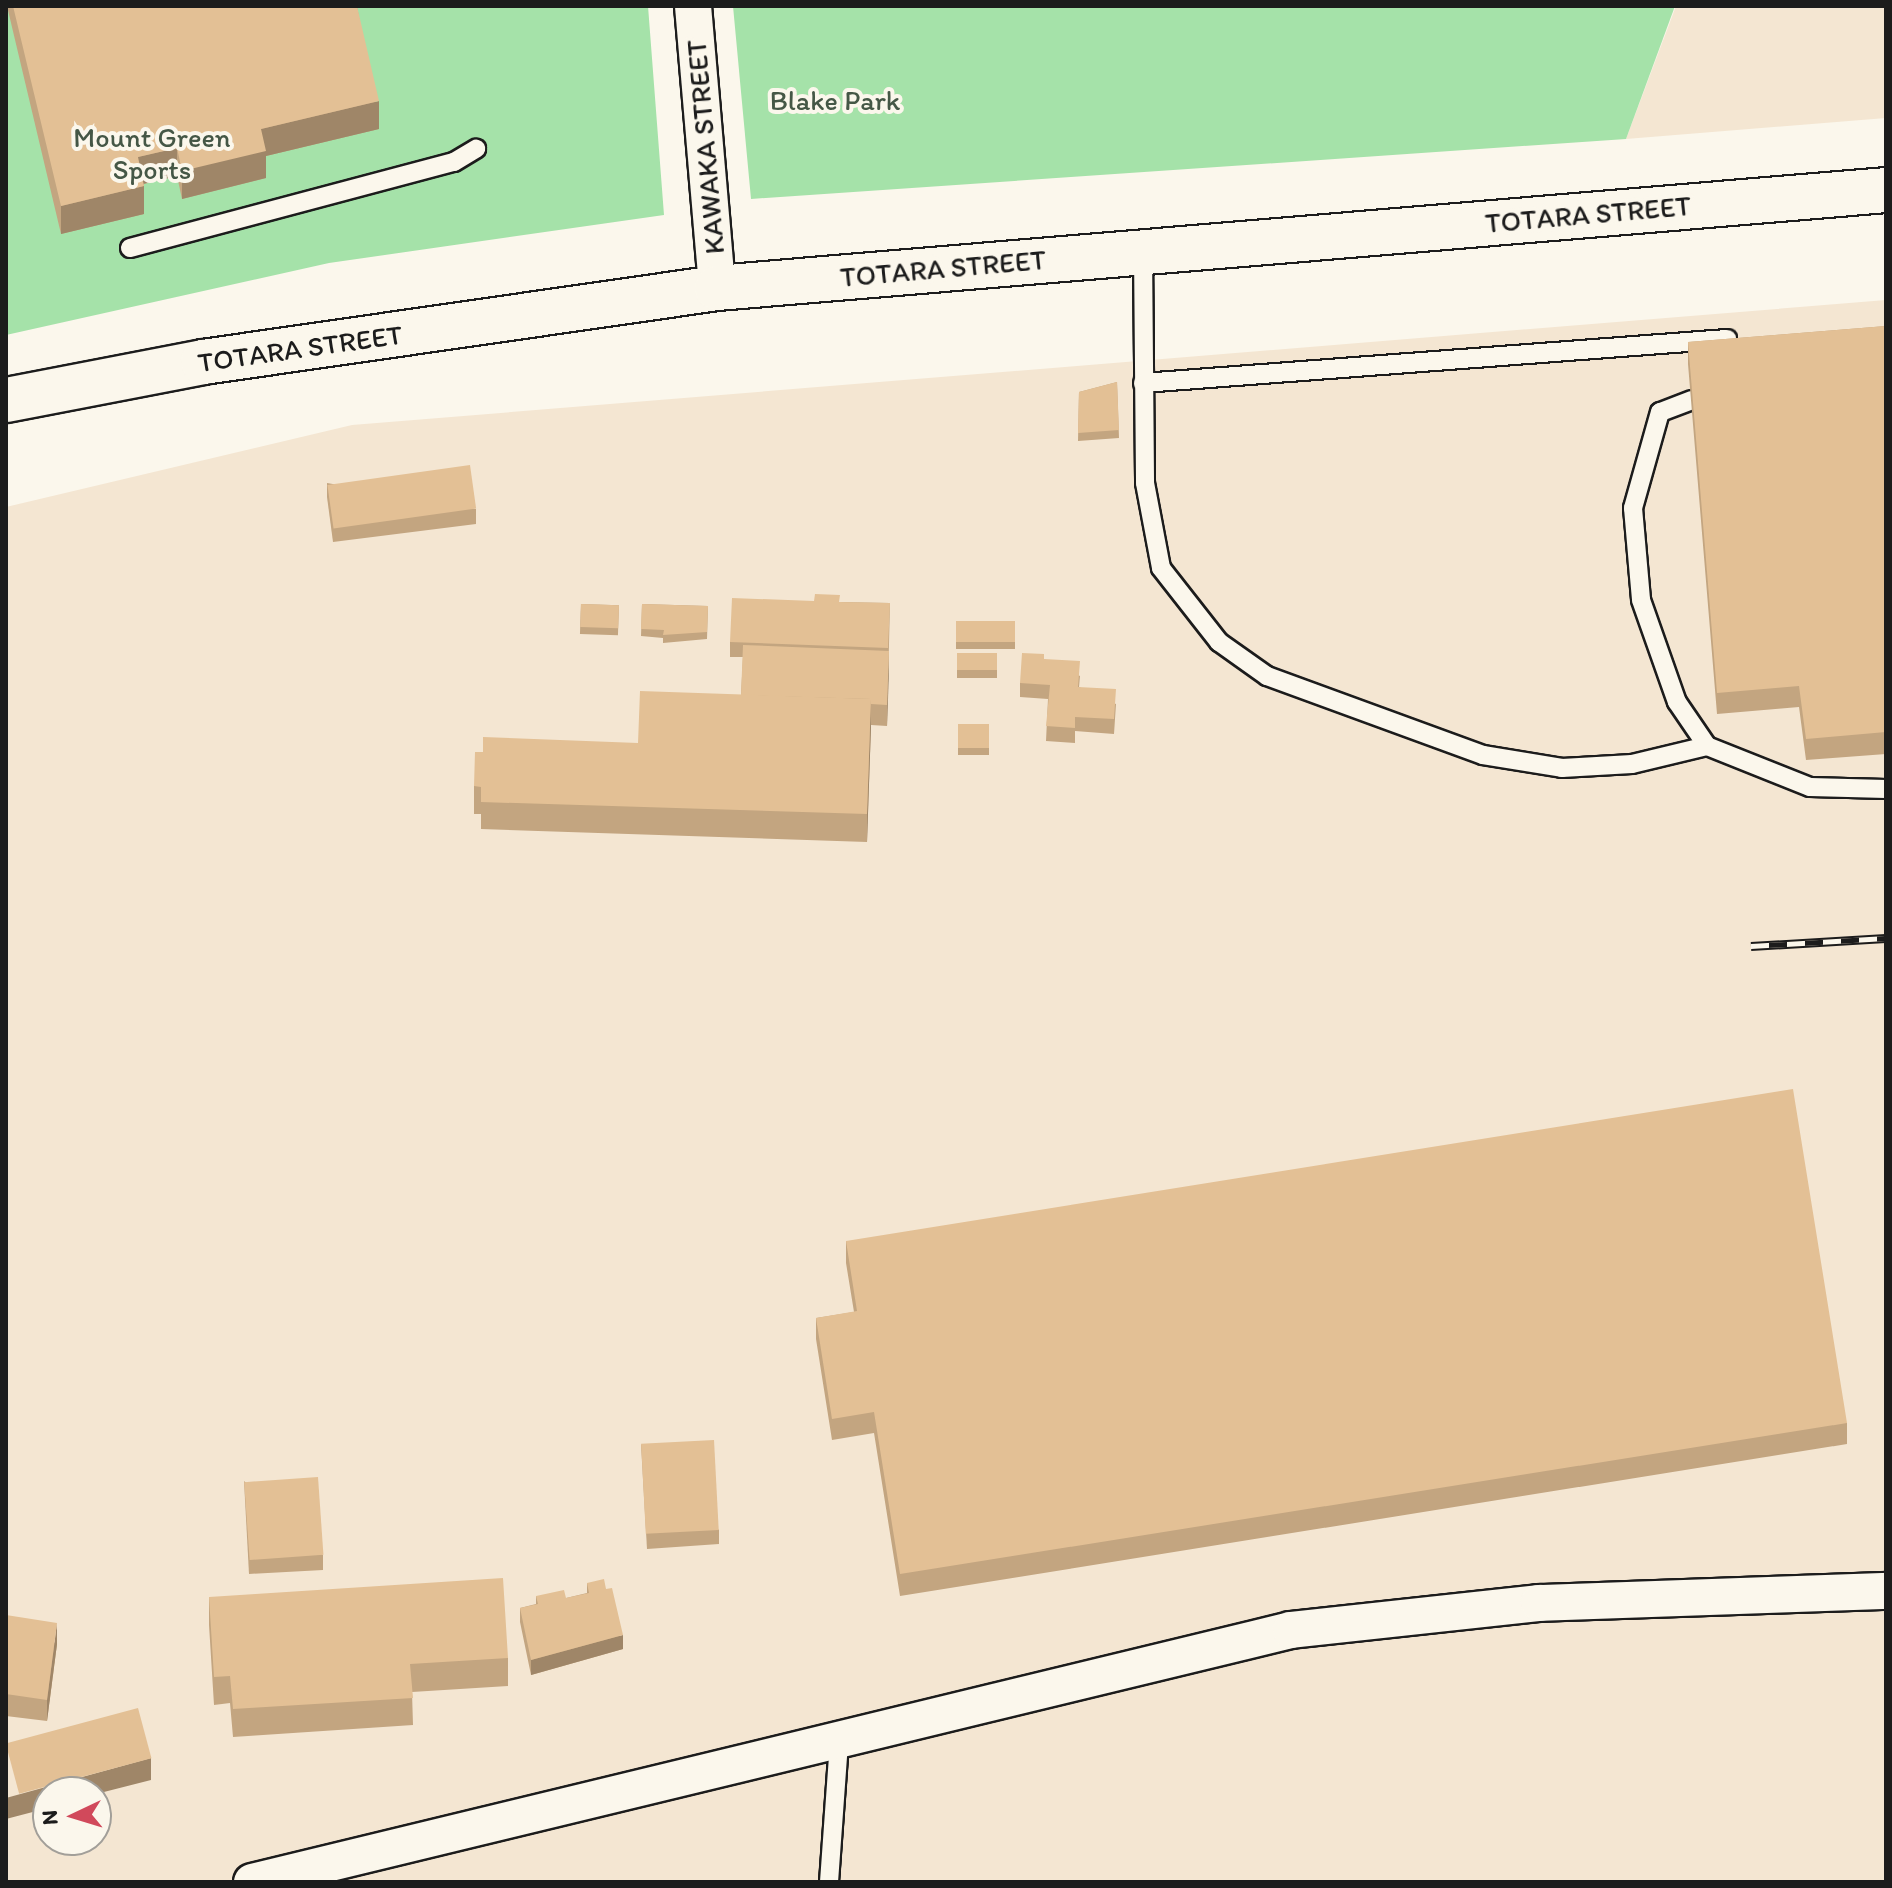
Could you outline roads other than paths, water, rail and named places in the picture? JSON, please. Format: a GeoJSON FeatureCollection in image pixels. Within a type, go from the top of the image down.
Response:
{"type":"FeatureCollection","features":[{"type":"Feature","properties":{"kind":"main road","name":"TOTARA STREET"},"geometry":{"type":"LineString","coordinates":[[6,400],[203,362],[717,288],[1886,190]]}},
{"type":"Feature","properties":{"kind":"street","name":"KAWAKA STREET"},"geometry":{"type":"LineString","coordinates":[[693,6],[717,288]]}},
{"type":"Feature","properties":{"kind":"street"},"geometry":{"type":"LineString","coordinates":[[272,1880],[1291,1630],[1539,1603],[1886,1591]]}},
{"type":"Feature","properties":{"kind":"lane"},"geometry":{"type":"LineString","coordinates":[[130,248],[454,162],[476,149]]}},
{"type":"Feature","properties":{"kind":"lane"},"geometry":{"type":"LineString","coordinates":[[1143,250],[1145,483],[1161,568],[1219,642],[1267,676],[1483,755],[1562,768],[1632,764],[1707,746]]}},
{"type":"Feature","properties":{"kind":"lane"},"geometry":{"type":"LineString","coordinates":[[1143,383],[1743,338]]}},
{"type":"Feature","properties":{"kind":"lane"},"geometry":{"type":"LineString","coordinates":[[1692,400],[1660,412],[1633,508],[1641,600],[1677,702],[1707,746],[1810,787],[1886,789]]}},
{"type":"Feature","properties":{"kind":"lane"},"geometry":{"type":"LineString","coordinates":[[829,1882],[839,1743]]}},
{"type":"Feature","properties":{"kind":"railway"},"geometry":{"type":"LineString","coordinates":[[1751,946],[1886,938]]}},
{"type":"Feature","properties":{"kind":"park label","name":"Blake Park"},"geometry":{"type":"Point","coordinates":[835,100]}},
{"type":"Feature","properties":{"kind":"park label","name":"Mount Green Sports"},"geometry":{"type":"Point","coordinates":[152,153]}}]}
